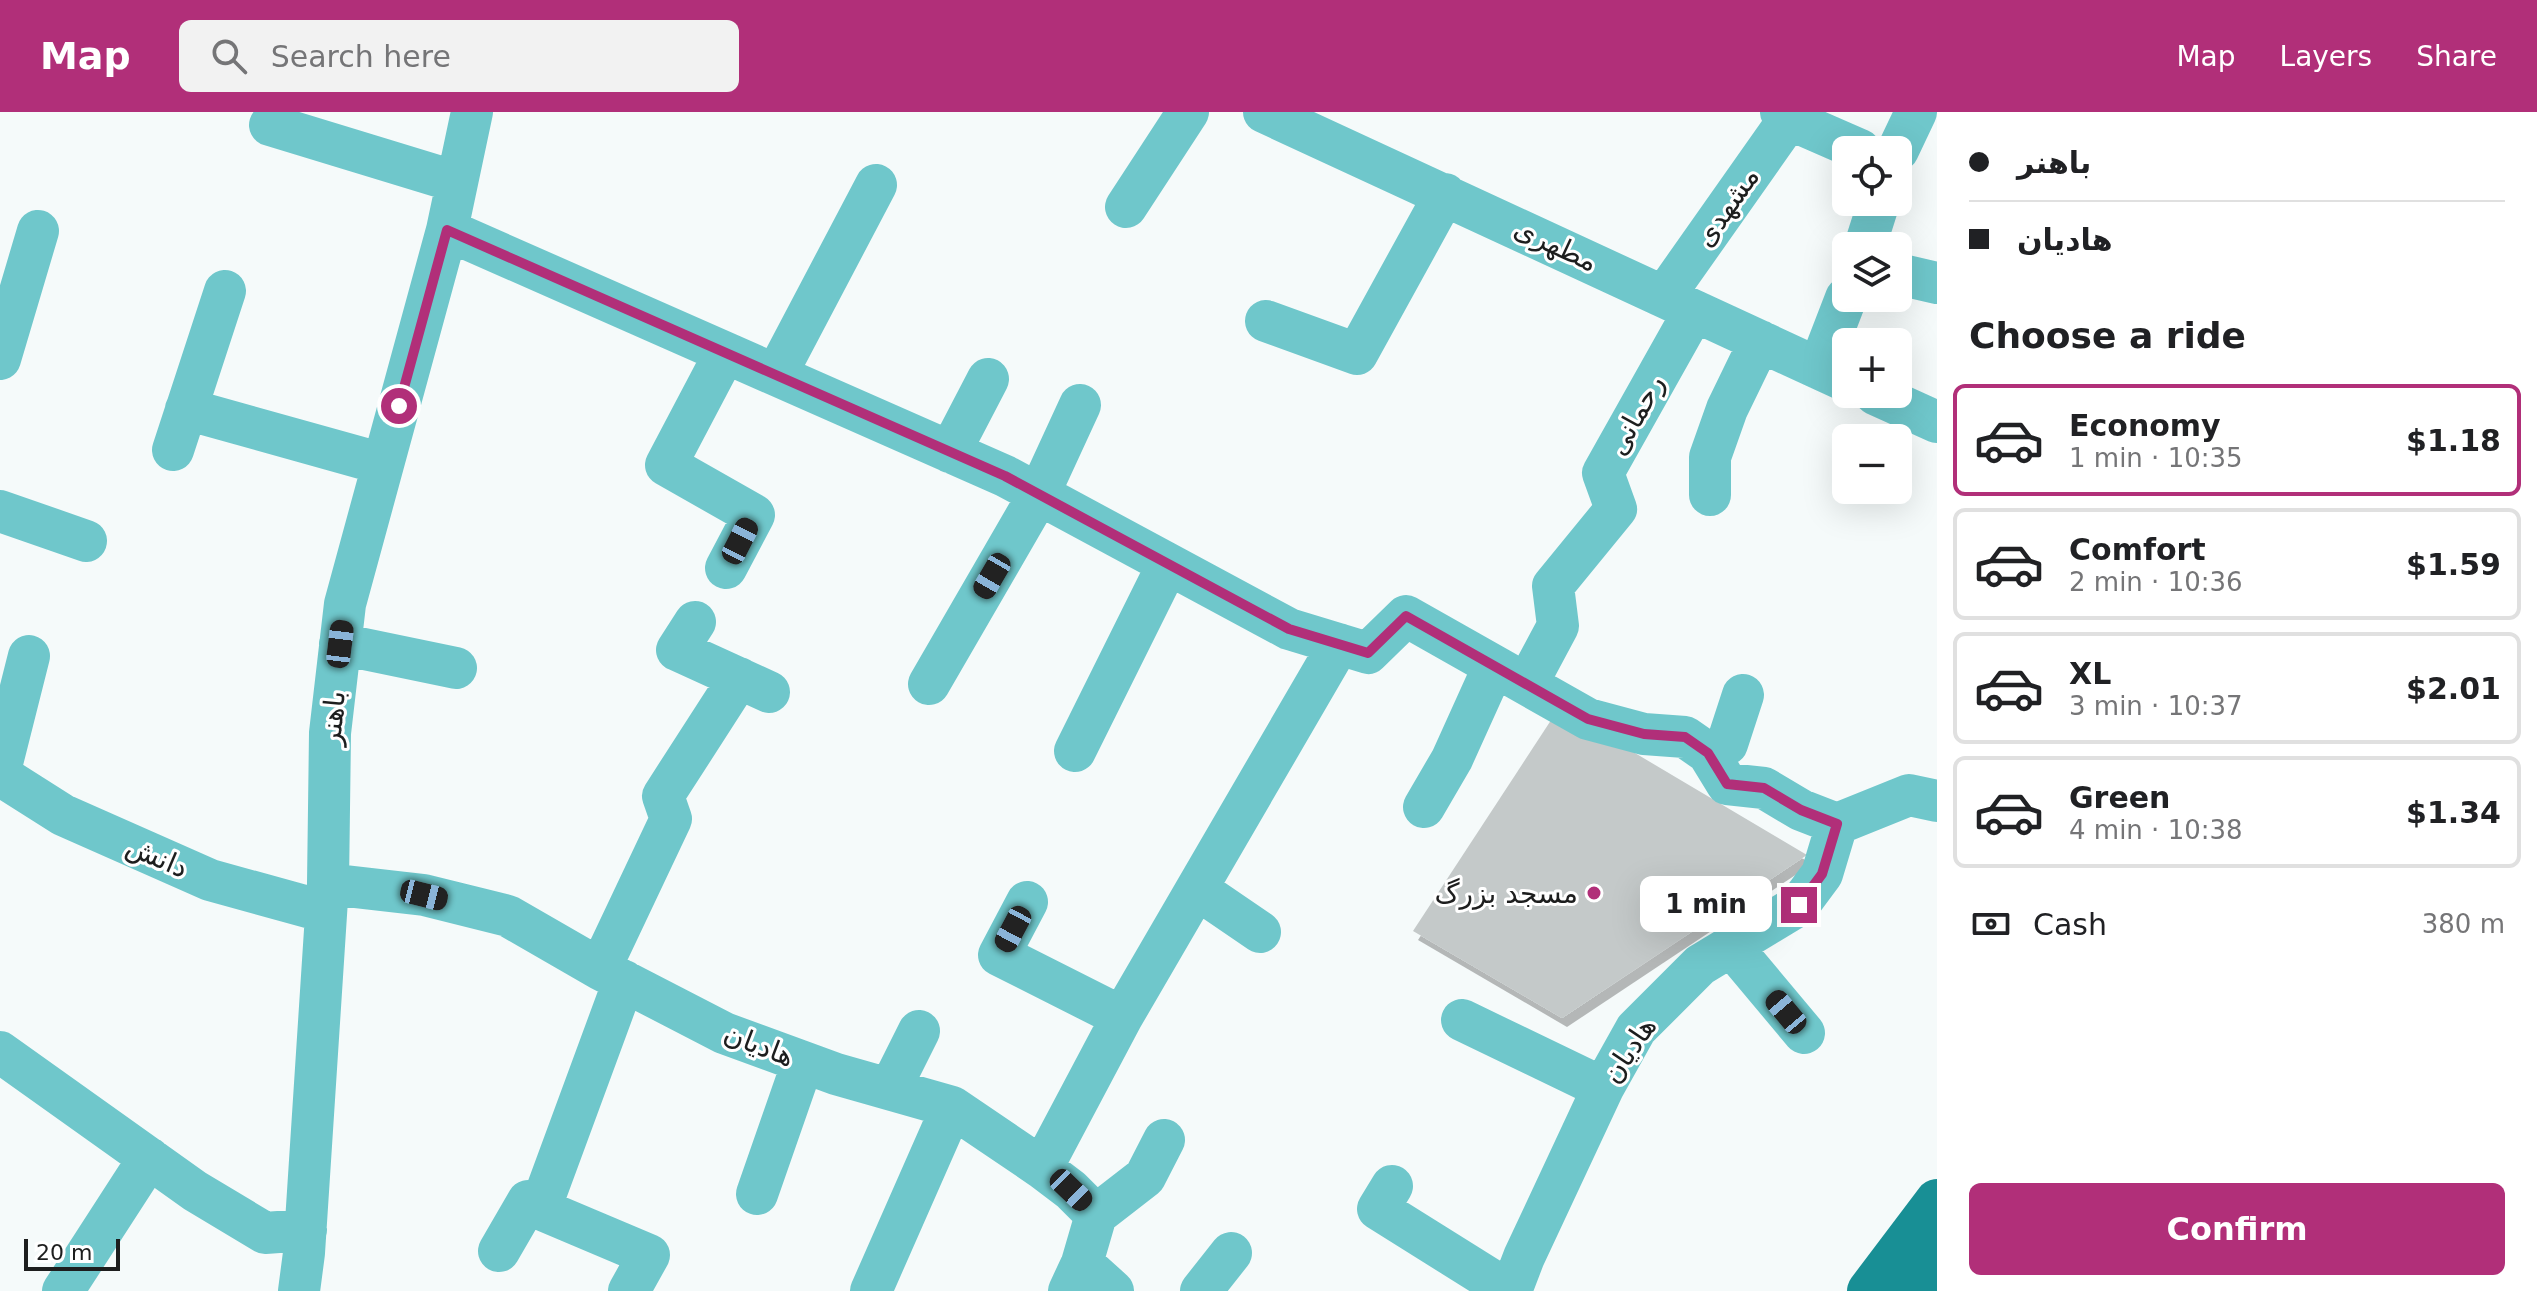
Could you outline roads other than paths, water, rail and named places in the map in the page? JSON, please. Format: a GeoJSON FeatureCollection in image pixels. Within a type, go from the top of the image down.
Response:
{"type":"FeatureCollection","features":[{"type":"Feature","properties":{"kind":"main road"},"geometry":{"type":"LineString","coordinates":[[1869,1291],[1937,1201]]}},
{"type":"Feature","properties":{"kind":"street","name":"باهنر"},"geometry":{"type":"LineString","coordinates":[[299,1291],[306,1230],[327,898],[330,733],[345,604],[447,230],[472,112]]}},
{"type":"Feature","properties":{"kind":"street"},"geometry":{"type":"LineString","coordinates":[[1126,207],[1188,112]]}},
{"type":"Feature","properties":{"kind":"street","name":"مطهری"},"geometry":{"type":"LineString","coordinates":[[1264,112],[1832,374]]}},
{"type":"Feature","properties":{"kind":"street"},"geometry":{"type":"LineString","coordinates":[[1905,136],[1916,112]]}},
{"type":"Feature","properties":{"kind":"street"},"geometry":{"type":"LineString","coordinates":[[1785,115],[1832,137]]}},
{"type":"Feature","properties":{"kind":"street","name":"مشهدی"},"geometry":{"type":"LineString","coordinates":[[1680,303],[1785,115]]}},
{"type":"Feature","properties":{"kind":"street"},"geometry":{"type":"LineString","coordinates":[[270,125],[457,182]]}},
{"type":"Feature","properties":{"kind":"street"},"geometry":{"type":"LineString","coordinates":[[776,375],[876,185]]}},
{"type":"Feature","properties":{"kind":"street"},"geometry":{"type":"LineString","coordinates":[[1266,321],[1357,354],[1445,194]]}},
{"type":"Feature","properties":{"kind":"street"},"geometry":{"type":"LineString","coordinates":[[447,230],[1039,494],[1289,629],[1368,653],[1406,616],[1588,719],[1644,734],[1685,737],[1708,753],[1727,784],[1764,788],[1801,810],[1837,824],[1909,795],[1936,795]]}},
{"type":"Feature","properties":{"kind":"street"},"geometry":{"type":"LineString","coordinates":[[0,359],[38,231]]}},
{"type":"Feature","properties":{"kind":"street"},"geometry":{"type":"LineString","coordinates":[[1912,277],[1937,283]]}},
{"type":"Feature","properties":{"kind":"street"},"geometry":{"type":"LineString","coordinates":[[173,450],[225,291]]}},
{"type":"Feature","properties":{"kind":"street","name":"رحمانی"},"geometry":{"type":"LineString","coordinates":[[1510,675],[1558,626],[1553,586],[1616,509],[1603,473],[1680,303]]}},
{"type":"Feature","properties":{"kind":"street"},"geometry":{"type":"LineString","coordinates":[[1710,495],[1710,457],[1727,409],[1760,341]]}},
{"type":"Feature","properties":{"kind":"street"},"geometry":{"type":"LineString","coordinates":[[725,353],[666,465],[754,515],[726,568]]}},
{"type":"Feature","properties":{"kind":"street"},"geometry":{"type":"LineString","coordinates":[[950,452],[988,379]]}},
{"type":"Feature","properties":{"kind":"street"},"geometry":{"type":"LineString","coordinates":[[929,684],[1039,494],[1080,405]]}},
{"type":"Feature","properties":{"kind":"street"},"geometry":{"type":"LineString","coordinates":[[1906,408],[1937,422]]}},
{"type":"Feature","properties":{"kind":"street"},"geometry":{"type":"LineString","coordinates":[[186,409],[383,464]]}},
{"type":"Feature","properties":{"kind":"street"},"geometry":{"type":"LineString","coordinates":[[0,511],[86,541]]}},
{"type":"Feature","properties":{"kind":"street"},"geometry":{"type":"LineString","coordinates":[[1075,751],[1168,564]]}},
{"type":"Feature","properties":{"kind":"street"},"geometry":{"type":"LineString","coordinates":[[540,1209],[612,975],[671,819],[663,796],[754,685],[677,650],[695,622]]}},
{"type":"Feature","properties":{"kind":"street"},"geometry":{"type":"LineString","coordinates":[[340,644],[456,668]]}},
{"type":"Feature","properties":{"kind":"street"},"geometry":{"type":"LineString","coordinates":[[1042,1168],[1122,1017],[1339,644]]}},
{"type":"Feature","properties":{"kind":"street"},"geometry":{"type":"LineString","coordinates":[[0,773],[29,656]]}},
{"type":"Feature","properties":{"kind":"street"},"geometry":{"type":"LineString","coordinates":[[1424,807],[1452,759],[1510,675]]}},
{"type":"Feature","properties":{"kind":"street"},"geometry":{"type":"LineString","coordinates":[[1708,753],[1727,744],[1743,695]]}},
{"type":"Feature","properties":{"kind":"street","name":"دانش"},"geometry":{"type":"LineString","coordinates":[[0,773],[63,815],[210,880],[327,898]]}},
{"type":"Feature","properties":{"kind":"street","name":"هادیان"},"geometry":{"type":"LineString","coordinates":[[1510,1291],[1603,1088],[1636,1029],[1700,965],[1799,905],[1822,874],[1837,824]]}},
{"type":"Feature","properties":{"kind":"street"},"geometry":{"type":"LineString","coordinates":[[1197,889],[1260,932]]}},
{"type":"Feature","properties":{"kind":"street","name":"هادیان"},"geometry":{"type":"LineString","coordinates":[[327,898],[424,895],[508,916],[724,1033],[803,1062],[952,1107],[1042,1168],[1071,1190],[1096,1215]]}},
{"type":"Feature","properties":{"kind":"street"},"geometry":{"type":"LineString","coordinates":[[1027,902],[999,955],[1122,1017]]}},
{"type":"Feature","properties":{"kind":"street"},"geometry":{"type":"LineString","coordinates":[[1732,947],[1804,1033]]}},
{"type":"Feature","properties":{"kind":"street"},"geometry":{"type":"LineString","coordinates":[[1462,1020],[1603,1088]]}},
{"type":"Feature","properties":{"kind":"street"},"geometry":{"type":"LineString","coordinates":[[890,1089],[919,1031]]}},
{"type":"Feature","properties":{"kind":"street"},"geometry":{"type":"LineString","coordinates":[[0,1052],[195,1191],[265,1233],[306,1230]]}},
{"type":"Feature","properties":{"kind":"street"},"geometry":{"type":"LineString","coordinates":[[757,1194],[803,1062]]}},
{"type":"Feature","properties":{"kind":"street"},"geometry":{"type":"LineString","coordinates":[[871,1291],[952,1107]]}},
{"type":"Feature","properties":{"kind":"street"},"geometry":{"type":"LineString","coordinates":[[1113,1291],[1075,1277],[1096,1215],[1145,1177],[1164,1140]]}},
{"type":"Feature","properties":{"kind":"street"},"geometry":{"type":"LineString","coordinates":[[63,1291],[149,1158]]}},
{"type":"Feature","properties":{"kind":"street"},"geometry":{"type":"LineString","coordinates":[[1392,1186],[1378,1209],[1510,1291]]}},
{"type":"Feature","properties":{"kind":"street"},"geometry":{"type":"LineString","coordinates":[[499,1251],[528,1201],[540,1209],[649,1255],[629,1291]]}},
{"type":"Feature","properties":{"kind":"street"},"geometry":{"type":"LineString","coordinates":[[1201,1291],[1231,1253]]}},
{"type":"Feature","properties":{"kind":"place","name":"مسجد بزرگ"},"geometry":{"type":"Point","coordinates":[1594,893]}}]}
